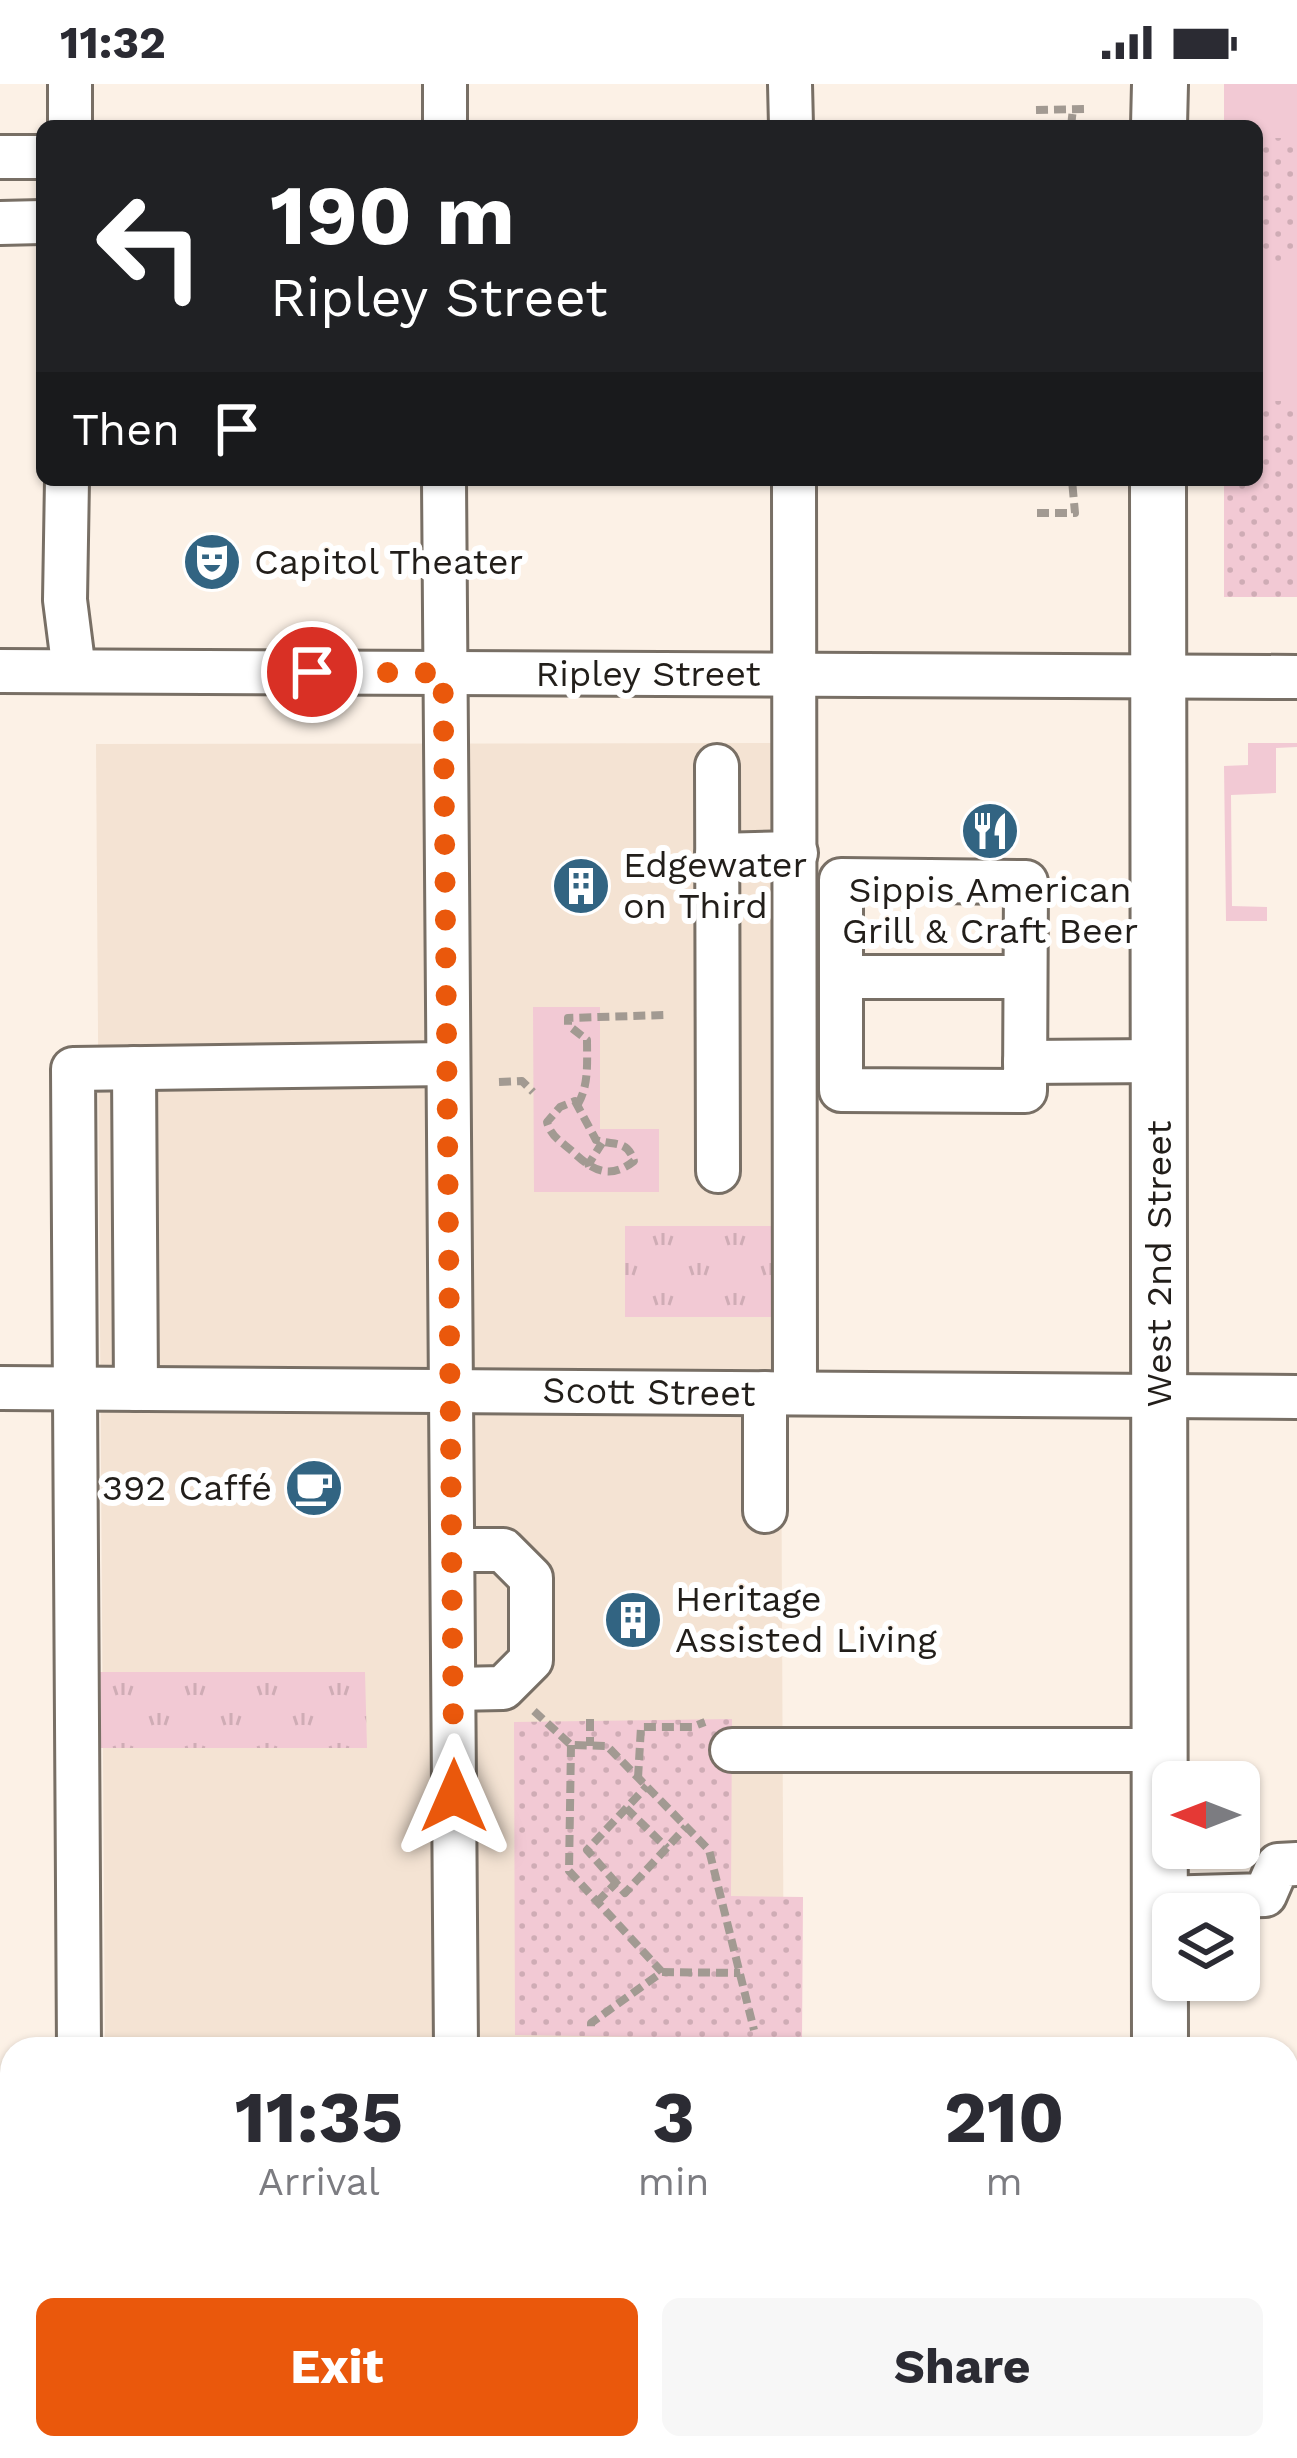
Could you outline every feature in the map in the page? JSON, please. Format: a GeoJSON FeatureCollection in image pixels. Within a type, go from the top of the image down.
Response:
{"type":"FeatureCollection","features":[{"type":"Feature","properties":{"kind":"main road"},"geometry":{"type":"LineString","coordinates":[[1160,84],[1160,120]]}},
{"type":"Feature","properties":{"kind":"main road","name":"West 2nd Street"},"geometry":{"type":"LineString","coordinates":[[1158,486],[1160,1893]]}},
{"type":"Feature","properties":{"kind":"main road","name":"West 2nd Street"},"geometry":{"type":"LineString","coordinates":[[1160,2001],[1160,2037]]}},
{"type":"Feature","properties":{"kind":"street"},"geometry":{"type":"LineString","coordinates":[[70,84],[70,120]]}},
{"type":"Feature","properties":{"kind":"street"},"geometry":{"type":"LineString","coordinates":[[445,84],[445,120]]}},
{"type":"Feature","properties":{"kind":"street"},"geometry":{"type":"LineString","coordinates":[[790,84],[791,120]]}},
{"type":"Feature","properties":{"kind":"street"},"geometry":{"type":"LineString","coordinates":[[0,157],[36,157]]}},
{"type":"Feature","properties":{"kind":"street"},"geometry":{"type":"LineString","coordinates":[[0,223],[36,222]]}},
{"type":"Feature","properties":{"kind":"street"},"geometry":{"type":"LineString","coordinates":[[67,486],[65,600],[74,671]]}},
{"type":"Feature","properties":{"kind":"street"},"geometry":{"type":"LineString","coordinates":[[444,486],[456,2037]]}},
{"type":"Feature","properties":{"kind":"street"},"geometry":{"type":"LineString","coordinates":[[764,1510],[780,1393],[796,853],[794,486]]}},
{"type":"Feature","properties":{"kind":"street","name":"Ripley Street"},"geometry":{"type":"LineString","coordinates":[[0,670],[1297,677]]}},
{"type":"Feature","properties":{"kind":"street"},"geometry":{"type":"LineString","coordinates":[[717,766],[718,1172]]}},
{"type":"Feature","properties":{"kind":"street"},"geometry":{"type":"LineString","coordinates":[[717,855],[796,853]]}},
{"type":"Feature","properties":{"kind":"street"},"geometry":{"type":"LineString","coordinates":[[841,880],[1026,882],[1025,1091],[841,1090],[841,977],[841,880]]}},
{"type":"Feature","properties":{"kind":"street"},"geometry":{"type":"LineString","coordinates":[[841,977],[1025,977]]}},
{"type":"Feature","properties":{"kind":"street"},"geometry":{"type":"LineString","coordinates":[[1025,1062],[1159,1061]]}},
{"type":"Feature","properties":{"kind":"street"},"geometry":{"type":"LineString","coordinates":[[79,2037],[73,1069],[448,1064]]}},
{"type":"Feature","properties":{"kind":"street"},"geometry":{"type":"LineString","coordinates":[[134,1068],[136,1389]]}},
{"type":"Feature","properties":{"kind":"street","name":"Scott Street"},"geometry":{"type":"LineString","coordinates":[[0,1388],[1297,1397]]}},
{"type":"Feature","properties":{"kind":"street"},"geometry":{"type":"LineString","coordinates":[[453,1550],[503,1550],[531,1578],[531,1660],[503,1688],[454,1689]]}},
{"type":"Feature","properties":{"kind":"street"},"geometry":{"type":"LineString","coordinates":[[732,1750],[1160,1750]]}},
{"type":"Feature","properties":{"kind":"street"},"geometry":{"type":"LineString","coordinates":[[1260,1895],[1265,1895],[1278,1864],[1297,1864]]}},
{"type":"Feature","properties":{"kind":"path"},"geometry":{"type":"LineString","coordinates":[[1036,110],[1078,109],[1073,120]]}},
{"type":"Feature","properties":{"kind":"path"},"geometry":{"type":"LineString","coordinates":[[1037,514],[1075,513],[1073,486]]}},
{"type":"Feature","properties":{"kind":"path"},"geometry":{"type":"LineString","coordinates":[[578,1104],[586,1088],[587,1040],[568,1024],[568,1018],[664,1015]]}},
{"type":"Feature","properties":{"kind":"path"},"geometry":{"type":"LineString","coordinates":[[499,1082],[522,1081],[533,1092]]}},
{"type":"Feature","properties":{"kind":"path"},"geometry":{"type":"LineString","coordinates":[[566,1102],[578,1104],[596,1140],[622,1144],[631,1150],[634,1161],[606,1172],[584,1164],[554,1137],[547,1122],[566,1102]]}},
{"type":"Feature","properties":{"kind":"path"},"geometry":{"type":"LineString","coordinates":[[584,1164],[603,1142]]}},
{"type":"Feature","properties":{"kind":"path"},"geometry":{"type":"LineString","coordinates":[[590,1719],[590,1746]]}},
{"type":"Feature","properties":{"kind":"path"},"geometry":{"type":"LineString","coordinates":[[638,1778],[641,1727]]}},
{"type":"Feature","properties":{"kind":"path"},"geometry":{"type":"LineString","coordinates":[[662,1972],[569,1871],[571,1745],[607,1746],[709,1850],[754,2030]]}},
{"type":"Feature","properties":{"kind":"path"},"geometry":{"type":"LineString","coordinates":[[646,1786],[587,1850],[625,1893],[686,1827]]}},
{"type":"Feature","properties":{"kind":"path"},"geometry":{"type":"LineString","coordinates":[[626,1808],[667,1848]]}},
{"type":"Feature","properties":{"kind":"path"},"geometry":{"type":"LineString","coordinates":[[597,1902],[616,1883]]}},
{"type":"Feature","properties":{"kind":"path"},"geometry":{"type":"LineString","coordinates":[[591,2032],[591,2023],[662,1972],[740,1973]]}},
{"type":"Feature","properties":{"kind":"shaded area"},"geometry":{"type":"Polygon","coordinates":[[[778,743],[784,2037],[105,2037],[96,744],[778,743]]]}},
{"type":"Feature","properties":{"kind":"green space"},"geometry":{"type":"Polygon","coordinates":[[[1224,84],[1297,84],[1297,597],[1224,597],[1224,486],[1263,486],[1263,120],[1224,120],[1224,84]]]}},
{"type":"Feature","properties":{"kind":"green space"},"geometry":{"type":"Polygon","coordinates":[[[1224,84],[1297,84],[1297,138],[1263,138],[1263,120],[1224,120],[1224,84]]]}},
{"type":"Feature","properties":{"kind":"green space"},"geometry":{"type":"Polygon","coordinates":[[[1263,266],[1297,266],[1297,401],[1263,401],[1263,266]]]}},
{"type":"Feature","properties":{"kind":"green space"},"geometry":{"type":"Polygon","coordinates":[[[1248,743],[1297,743],[1297,747],[1276,748],[1276,793],[1231,795],[1232,906],[1267,907],[1267,921],[1226,921],[1224,766],[1248,765],[1248,743]]]}},
{"type":"Feature","properties":{"kind":"green space"},"geometry":{"type":"Polygon","coordinates":[[[533,1007],[600,1007],[600,1129],[659,1129],[659,1192],[534,1192],[533,1007]]]}},
{"type":"Feature","properties":{"kind":"green space"},"geometry":{"type":"Polygon","coordinates":[[[625,1226],[778,1226],[778,1317],[625,1317],[625,1226]]]}},
{"type":"Feature","properties":{"kind":"green space"},"geometry":{"type":"Polygon","coordinates":[[[100,1672],[365,1672],[367,1748],[101,1748],[100,1672]]]}},
{"type":"Feature","properties":{"kind":"green space"},"geometry":{"type":"Polygon","coordinates":[[[732,1719],[731,1896],[803,1897],[802,2037],[515,2035],[514,1722],[732,1719]]]}},
{"type":"Feature","properties":{"kind":"place","name":"Capitol Theater"},"geometry":{"type":"Point","coordinates":[212,562]}},
{"type":"Feature","properties":{"kind":"place","name":"Sippis American Grill & Craft Beer"},"geometry":{"type":"Point","coordinates":[990,831]}},
{"type":"Feature","properties":{"kind":"place","name":"Edgewater on Third"},"geometry":{"type":"Point","coordinates":[581,886]}},
{"type":"Feature","properties":{"kind":"place","name":"392 Caffé"},"geometry":{"type":"Point","coordinates":[314,1488]}},
{"type":"Feature","properties":{"kind":"place","name":"Heritage Assisted Living"},"geometry":{"type":"Point","coordinates":[633,1620]}},
{"type":"Feature","properties":{"kind":"route"},"geometry":{"type":"LineString","coordinates":[[312,672],[443,673],[454,1796]]}}]}
